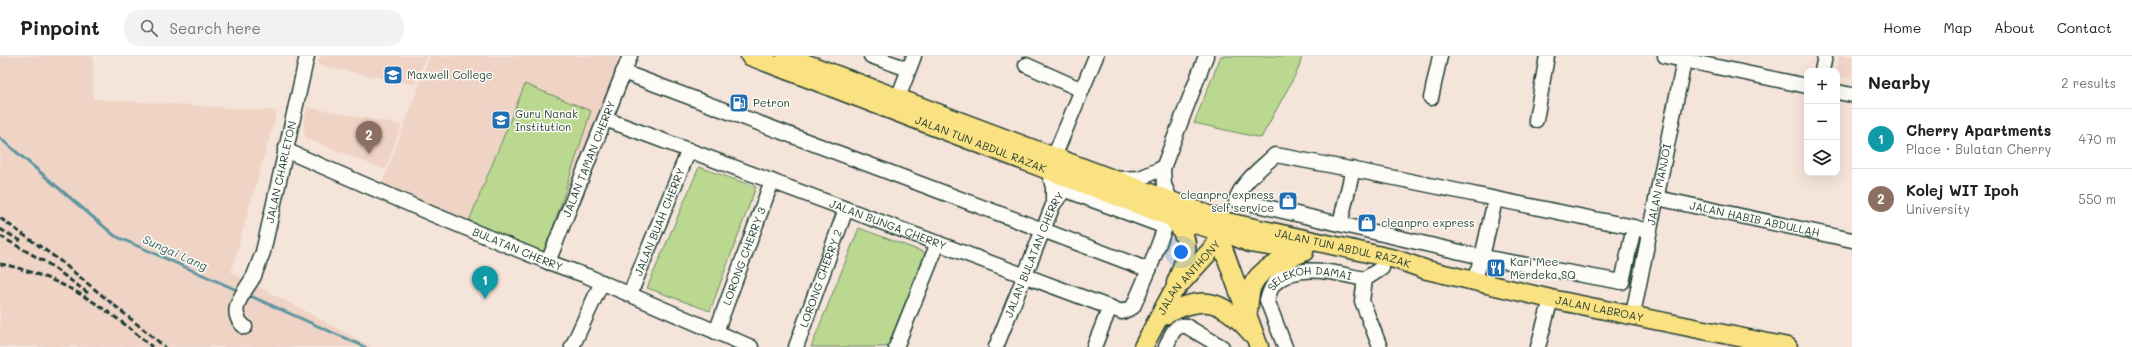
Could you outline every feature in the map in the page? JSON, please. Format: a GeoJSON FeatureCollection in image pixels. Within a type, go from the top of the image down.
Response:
{"type":"FeatureCollection","features":[{"type":"Feature","properties":{"kind":"main road","name":"JALAN TUN ABDUL RAZAK"},"geometry":{"type":"LineString","coordinates":[[750,56],[958,136],[1171,209],[1252,229],[1394,259],[1412,266]]}},
{"type":"Feature","properties":{"kind":"main road","name":"JALAN TUN ABDUL RAZAK"},"geometry":{"type":"LineString","coordinates":[[786,56],[898,98],[1059,171],[1112,180],[1221,234],[1250,242],[1382,268],[1394,269],[1412,266]]}},
{"type":"Feature","properties":{"kind":"main road"},"geometry":{"type":"LineString","coordinates":[[862,98],[886,103],[895,102],[898,98],[901,105],[910,114],[946,128],[958,136]]}},
{"type":"Feature","properties":{"kind":"main road"},"geometry":{"type":"LineString","coordinates":[[1171,209],[1182,227],[1187,246],[1183,265],[1172,293]]}},
{"type":"Feature","properties":{"kind":"main road","name":"JALAN ANTHONY"},"geometry":{"type":"LineString","coordinates":[[1143,347],[1172,293],[1221,234],[1252,229]]}},
{"type":"Feature","properties":{"kind":"main road"},"geometry":{"type":"LineString","coordinates":[[1221,234],[1257,342]]}},
{"type":"Feature","properties":{"kind":"main road"},"geometry":{"type":"LineString","coordinates":[[1248,313],[1252,287],[1258,277],[1273,265],[1304,252]]}},
{"type":"Feature","properties":{"kind":"main road","name":"JALAN LABROAY"},"geometry":{"type":"LineString","coordinates":[[1412,266],[1550,298],[1788,347]]}},
{"type":"Feature","properties":{"kind":"main road"},"geometry":{"type":"LineString","coordinates":[[1158,318],[1179,306],[1205,302],[1218,305],[1228,309],[1257,342]]}},
{"type":"Feature","properties":{"kind":"street","name":"JALAN CHARLETON"},"geometry":{"type":"LineString","coordinates":[[245,327],[237,319],[235,309],[253,276],[262,252],[307,56]]}},
{"type":"Feature","properties":{"kind":"street","name":"JALAN TAMAN CHERRY"},"geometry":{"type":"LineString","coordinates":[[548,262],[630,56]]}},
{"type":"Feature","properties":{"kind":"street"},"geometry":{"type":"LineString","coordinates":[[871,56],[908,69]]}},
{"type":"Feature","properties":{"kind":"street"},"geometry":{"type":"LineString","coordinates":[[898,98],[914,56]]}},
{"type":"Feature","properties":{"kind":"street","name":"JALAN BULATAN CHERRY"},"geometry":{"type":"LineString","coordinates":[[996,347],[1053,205],[1059,171],[1082,90],[1096,56]]}},
{"type":"Feature","properties":{"kind":"street"},"geometry":{"type":"LineString","coordinates":[[1171,209],[1164,184],[1163,168],[1206,56]]}},
{"type":"Feature","properties":{"kind":"street"},"geometry":{"type":"LineString","coordinates":[[1431,98],[1440,56]]}},
{"type":"Feature","properties":{"kind":"street"},"geometry":{"type":"LineString","coordinates":[[1536,120],[1547,56]]}},
{"type":"Feature","properties":{"kind":"street"},"geometry":{"type":"LineString","coordinates":[[1665,56],[1685,58],[1804,85]]}},
{"type":"Feature","properties":{"kind":"street"},"geometry":{"type":"LineString","coordinates":[[1823,68],[1825,56]]}},
{"type":"Feature","properties":{"kind":"street","name":"JALAN MANJOI"},"geometry":{"type":"LineString","coordinates":[[1633,314],[1648,232],[1657,198],[1685,58]]}},
{"type":"Feature","properties":{"kind":"street"},"geometry":{"type":"LineString","coordinates":[[1026,65],[1082,90]]}},
{"type":"Feature","properties":{"kind":"street"},"geometry":{"type":"LineString","coordinates":[[623,72],[1149,270]]}},
{"type":"Feature","properties":{"kind":"street"},"geometry":{"type":"LineString","coordinates":[[1840,93],[1852,95]]}},
{"type":"Feature","properties":{"kind":"street","name":"JALAN BUNGA CHERRY"},"geometry":{"type":"LineString","coordinates":[[605,119],[1122,312],[1133,307],[1164,230],[1163,226],[1059,171]]}},
{"type":"Feature","properties":{"kind":"street","name":"BULATAN CHERRY"},"geometry":{"type":"LineString","coordinates":[[285,150],[548,262],[602,282],[751,347]]}},
{"type":"Feature","properties":{"kind":"street","name":"JALAN BUAH CHERRY"},"geometry":{"type":"LineString","coordinates":[[630,294],[689,150]]}},
{"type":"Feature","properties":{"kind":"street"},"geometry":{"type":"LineString","coordinates":[[1634,227],[1622,282],[1482,257],[1236,200],[1238,193],[1252,176],[1275,155],[1353,169],[1495,200],[1634,227],[1648,232]]}},
{"type":"Feature","properties":{"kind":"street"},"geometry":{"type":"LineString","coordinates":[[1112,180],[1140,178],[1163,168]]}},
{"type":"Feature","properties":{"kind":"street"},"geometry":{"type":"LineString","coordinates":[[1340,224],[1353,169]]}},
{"type":"Feature","properties":{"kind":"street"},"geometry":{"type":"LineString","coordinates":[[1053,205],[1053,187],[1059,171]]}},
{"type":"Feature","properties":{"kind":"street","name":"LORONG CHERRY 3"},"geometry":{"type":"LineString","coordinates":[[716,332],[772,181]]}},
{"type":"Feature","properties":{"kind":"street","name":"JALAN HABIB ABDULLAH"},"geometry":{"type":"LineString","coordinates":[[1657,198],[1852,240]]}},
{"type":"Feature","properties":{"kind":"street"},"geometry":{"type":"LineString","coordinates":[[1474,281],[1482,257],[1495,200]]}},
{"type":"Feature","properties":{"kind":"street","name":"LORONG CHERRY 2"},"geometry":{"type":"LineString","coordinates":[[796,347],[846,209]]}},
{"type":"Feature","properties":{"kind":"street"},"geometry":{"type":"LineString","coordinates":[[896,347],[938,243]]}},
{"type":"Feature","properties":{"kind":"street"},"geometry":{"type":"LineString","coordinates":[[1380,347],[1362,301],[1365,279],[1382,268]]}},
{"type":"Feature","properties":{"kind":"street","name":"SELEKOH DAMAI"},"geometry":{"type":"LineString","coordinates":[[1285,347],[1267,300],[1274,283],[1290,274],[1306,270],[1323,271],[1365,279]]}},
{"type":"Feature","properties":{"kind":"street"},"geometry":{"type":"LineString","coordinates":[[572,347],[602,282]]}},
{"type":"Feature","properties":{"kind":"street"},"geometry":{"type":"LineString","coordinates":[[1538,347],[1550,298]]}},
{"type":"Feature","properties":{"kind":"street"},"geometry":{"type":"LineString","coordinates":[[1094,347],[1110,307]]}},
{"type":"Feature","properties":{"kind":"street"},"geometry":{"type":"LineString","coordinates":[[1166,347],[1175,328],[1181,325],[1186,326],[1222,347]]}},
{"type":"Feature","properties":{"kind":"shaded area"},"geometry":{"type":"Polygon","coordinates":[[[0,56],[93,56],[93,99],[277,111],[231,272],[372,347],[0,347],[0,56]]]}},
{"type":"Feature","properties":{"kind":"shaded area","name":"Maxwell College"},"geometry":{"type":"Polygon","coordinates":[[[320,56],[426,56],[415,85],[318,65],[320,56]]]}},
{"type":"Feature","properties":{"kind":"shaded area","name":"Guru Nanak Institution"},"geometry":{"type":"Polygon","coordinates":[[[430,56],[622,56],[545,253],[382,184],[430,56]]]}},
{"type":"Feature","properties":{"kind":"shaded area"},"geometry":{"type":"Polygon","coordinates":[[[1839,56],[1852,56],[1852,78],[1840,76],[1840,68],[1837,68],[1839,56]]]}},
{"type":"Feature","properties":{"kind":"shaded area"},"geometry":{"type":"Polygon","coordinates":[[[307,107],[402,125],[385,170],[306,138],[303,128],[307,107]]]}},
{"type":"Feature","properties":{"kind":"green space"},"geometry":{"type":"Polygon","coordinates":[[[1221,56],[1302,56],[1298,70],[1261,138],[1194,123],[1221,56]]]}},
{"type":"Feature","properties":{"kind":"green space"},"geometry":{"type":"Polygon","coordinates":[[[525,84],[591,111],[545,253],[469,221],[525,84]]]}},
{"type":"Feature","properties":{"kind":"green space"},"geometry":{"type":"Polygon","coordinates":[[[699,167],[756,187],[710,311],[647,288],[699,167]]]}},
{"type":"Feature","properties":{"kind":"green space"},"geometry":{"type":"Polygon","coordinates":[[[859,228],[926,253],[888,347],[811,347],[859,228]]]}},
{"type":"Feature","properties":{"kind":"waterway","name":"Sungai Lang"},"geometry":{"type":"LineString","coordinates":[[0,138],[115,236],[239,291]]}},
{"type":"Feature","properties":{"kind":"waterway","name":"Sungai Lang"},"geometry":{"type":"LineString","coordinates":[[246,294],[365,347]]}},
{"type":"Feature","properties":{"kind":"railway"},"geometry":{"type":"LineString","coordinates":[[0,218],[59,260],[165,347]]}},
{"type":"Feature","properties":{"kind":"railway"},"geometry":{"type":"LineString","coordinates":[[0,229],[21,241]]}},
{"type":"Feature","properties":{"kind":"railway"},"geometry":{"type":"LineString","coordinates":[[0,236],[47,263],[88,293]]}},
{"type":"Feature","properties":{"kind":"railway"},"geometry":{"type":"LineString","coordinates":[[0,264],[45,277],[78,293],[109,312],[152,347]]}},
{"type":"Feature","properties":{"kind":"place","name":"Maxwell College"},"geometry":{"type":"Point","coordinates":[393,75]}},
{"type":"Feature","properties":{"kind":"place","name":"Petron"},"geometry":{"type":"Point","coordinates":[739,103]}},
{"type":"Feature","properties":{"kind":"place","name":"Guru Nanak Institution"},"geometry":{"type":"Point","coordinates":[501,120]}},
{"type":"Feature","properties":{"kind":"place","name":"Kolej WIT Ipoh"},"geometry":{"type":"Point","coordinates":[369,154]}},
{"type":"Feature","properties":{"kind":"place","name":"cleanpro express self service"},"geometry":{"type":"Point","coordinates":[1288,201]}},
{"type":"Feature","properties":{"kind":"place","name":"cleanpro express"},"geometry":{"type":"Point","coordinates":[1367,223]}},
{"type":"Feature","properties":{"kind":"place","name":"Kari Mee Merdeka SQ"},"geometry":{"type":"Point","coordinates":[1496,268]}},
{"type":"Feature","properties":{"kind":"place","name":"Cherry Apartments"},"geometry":{"type":"Point","coordinates":[485,299]}}]}
